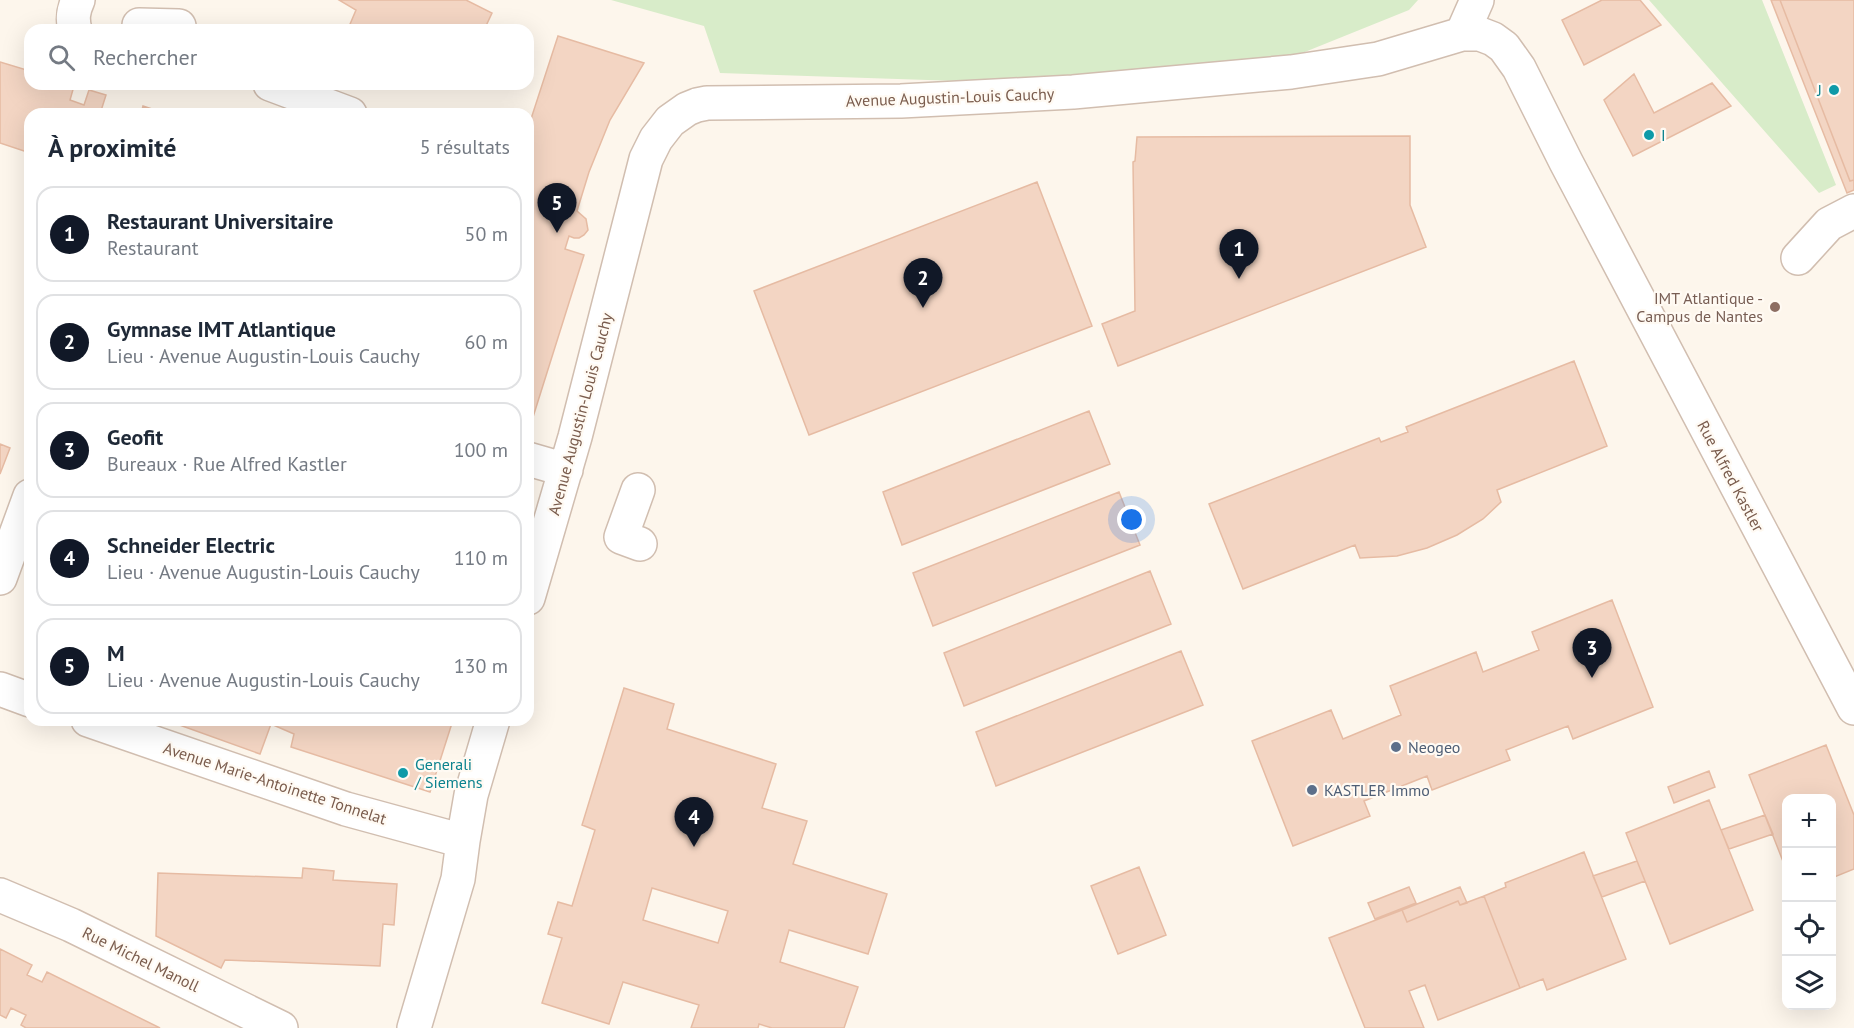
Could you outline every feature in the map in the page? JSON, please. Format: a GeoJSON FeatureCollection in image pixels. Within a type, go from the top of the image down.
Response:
{"type":"FeatureCollection","features":[{"type":"Feature","properties":{"kind":"street"},"geometry":{"type":"LineString","coordinates":[[74,24],[74,9],[78,0]]}},
{"type":"Feature","properties":{"kind":"street"},"geometry":{"type":"LineString","coordinates":[[1462,34],[1477,0]]}},
{"type":"Feature","properties":{"kind":"street"},"geometry":{"type":"LineString","coordinates":[[136,18],[182,19]]}},
{"type":"Feature","properties":{"kind":"street","name":"Avenue Augustin-Louis Cauchy"},"geometry":{"type":"LineString","coordinates":[[534,574],[566,470],[645,159],[656,139],[670,121],[697,105],[726,102],[901,101],[1072,92],[1280,73],[1377,58],[1462,34],[1480,34],[1493,39],[1513,57],[1608,243]]}},
{"type":"Feature","properties":{"kind":"street"},"geometry":{"type":"LineString","coordinates":[[286,90],[334,108]]}},
{"type":"Feature","properties":{"kind":"street"},"geometry":{"type":"LineString","coordinates":[[1798,258],[1829,224],[1854,212]]}},
{"type":"Feature","properties":{"kind":"street","name":"Rue Alfred Kastler"},"geometry":{"type":"LineString","coordinates":[[1608,243],[1851,696]]}},
{"type":"Feature","properties":{"kind":"street"},"geometry":{"type":"LineString","coordinates":[[534,461],[566,470]]}},
{"type":"Feature","properties":{"kind":"street"},"geometry":{"type":"LineString","coordinates":[[638,490],[621,537],[640,544]]}},
{"type":"Feature","properties":{"kind":"street"},"geometry":{"type":"LineString","coordinates":[[0,578],[24,512]]}},
{"type":"Feature","properties":{"kind":"street"},"geometry":{"type":"LineString","coordinates":[[0,689],[24,698]]}},
{"type":"Feature","properties":{"kind":"street","name":"Avenue Marie-Antoinette Tonnelat"},"geometry":{"type":"LineString","coordinates":[[105,726],[346,809],[463,841]]}},
{"type":"Feature","properties":{"kind":"street"},"geometry":{"type":"LineString","coordinates":[[414,1028],[458,879],[471,795],[491,726]]}},
{"type":"Feature","properties":{"kind":"street","name":"Rue Michel Manoll"},"geometry":{"type":"LineString","coordinates":[[0,894],[71,925],[281,1028]]}},
{"type":"Feature","properties":{"kind":"green space"},"geometry":{"type":"Polygon","coordinates":[[[611,0],[1418,0],[1409,10],[1275,64],[988,82],[720,73],[704,26],[611,0]]]}},
{"type":"Feature","properties":{"kind":"green space"},"geometry":{"type":"Polygon","coordinates":[[[1649,0],[1762,0],[1836,185],[1819,193],[1649,0]]]}},
{"type":"Feature","properties":{"kind":"building"},"geometry":{"type":"Polygon","coordinates":[[[339,0],[466,0],[492,13],[487,24],[350,24],[356,10],[339,0]]]}},
{"type":"Feature","properties":{"kind":"building"},"geometry":{"type":"Polygon","coordinates":[[[1602,0],[1640,0],[1661,25],[1584,65],[1562,20],[1602,0]]]}},
{"type":"Feature","properties":{"kind":"building"},"geometry":{"type":"Polygon","coordinates":[[[1771,0],[1780,0],[1850,181],[1854,180],[1854,190],[1847,193],[1771,0]]]}},
{"type":"Feature","properties":{"kind":"building","name":"J"},"geometry":{"type":"Polygon","coordinates":[[[1780,0],[1854,0],[1854,180],[1850,181],[1780,0]]]}},
{"type":"Feature","properties":{"kind":"building"},"geometry":{"type":"Polygon","coordinates":[[[558,36],[644,63],[610,120],[589,172],[577,211],[586,219],[588,230],[579,238],[569,236],[565,249],[584,255],[534,414],[534,110],[558,36]]]}},
{"type":"Feature","properties":{"kind":"building"},"geometry":{"type":"Polygon","coordinates":[[[0,62],[24,69],[24,90],[73,90],[70,100],[84,105],[89,90],[106,95],[102,108],[24,108],[24,151],[0,143],[0,62]]]}},
{"type":"Feature","properties":{"kind":"building","name":"I"},"geometry":{"type":"Polygon","coordinates":[[[1634,74],[1654,113],[1712,83],[1731,106],[1633,156],[1604,100],[1634,74]]]}},
{"type":"Feature","properties":{"kind":"building"},"geometry":{"type":"Polygon","coordinates":[[[1410,136],[1410,205],[1426,247],[1118,366],[1102,324],[1135,311],[1133,162],[1135,161],[1137,137],[1410,136]]]}},
{"type":"Feature","properties":{"kind":"building"},"geometry":{"type":"Polygon","coordinates":[[[1037,182],[1092,326],[809,435],[754,291],[1037,182]]]}},
{"type":"Feature","properties":{"kind":"building"},"geometry":{"type":"Polygon","coordinates":[[[1574,361],[1607,446],[1497,490],[1501,502],[1483,519],[1457,535],[1427,548],[1397,556],[1360,558],[1355,545],[1243,589],[1209,504],[1379,438],[1381,442],[1408,432],[1406,427],[1574,361]]]}},
{"type":"Feature","properties":{"kind":"building"},"geometry":{"type":"Polygon","coordinates":[[[1089,411],[1110,464],[902,545],[883,492],[1089,411]]]}},
{"type":"Feature","properties":{"kind":"building"},"geometry":{"type":"Polygon","coordinates":[[[0,444],[10,448],[0,474],[0,444]]]}},
{"type":"Feature","properties":{"kind":"building"},"geometry":{"type":"Polygon","coordinates":[[[1119,492],[1140,545],[933,626],[913,573],[1119,492]]]}},
{"type":"Feature","properties":{"kind":"building"},"geometry":{"type":"Polygon","coordinates":[[[1150,571],[1171,624],[964,706],[944,653],[1150,571]]]}},
{"type":"Feature","properties":{"kind":"building"},"geometry":{"type":"Polygon","coordinates":[[[1612,600],[1653,707],[1573,739],[1568,726],[1506,750],[1510,760],[1432,790],[1427,776],[1364,801],[1370,816],[1293,846],[1252,741],[1331,710],[1343,739],[1401,715],[1390,686],[1476,652],[1483,672],[1539,650],[1532,632],[1612,600]]]}},
{"type":"Feature","properties":{"kind":"building"},"geometry":{"type":"Polygon","coordinates":[[[1181,651],[1203,705],[996,786],[976,732],[1181,651]]]}},
{"type":"Feature","properties":{"kind":"building"},"geometry":{"type":"Polygon","coordinates":[[[624,688],[674,704],[667,729],[776,764],[762,808],[807,821],[793,864],[887,894],[868,954],[789,930],[780,962],[858,987],[844,1028],[772,1028],[759,1024],[758,1028],[691,1028],[699,1005],[623,982],[609,1024],[542,1003],[562,938],[548,934],[558,902],[572,906],[595,830],[582,825],[624,688]],[[652,888],[643,920],[718,943],[728,911],[652,888]]]}},
{"type":"Feature","properties":{"kind":"building","name":"Generali / Siemens"},"geometry":{"type":"Polygon","coordinates":[[[182,726],[270,726],[260,754],[182,726]]]}},
{"type":"Feature","properties":{"kind":"building","name":"Generali / Siemens"},"geometry":{"type":"Polygon","coordinates":[[[276,726],[451,726],[430,792],[291,747],[294,734],[276,726]]]}},
{"type":"Feature","properties":{"kind":"building"},"geometry":{"type":"Polygon","coordinates":[[[1826,745],[1854,815],[1854,869],[1836,876],[1836,794],[1782,794],[1782,859],[1749,775],[1826,745]]]}},
{"type":"Feature","properties":{"kind":"building"},"geometry":{"type":"Polygon","coordinates":[[[1709,771],[1715,787],[1674,803],[1668,787],[1709,771]]]}},
{"type":"Feature","properties":{"kind":"building"},"geometry":{"type":"Polygon","coordinates":[[[1709,800],[1753,910],[1670,944],[1626,833],[1709,800]]]}},
{"type":"Feature","properties":{"kind":"building"},"geometry":{"type":"Polygon","coordinates":[[[1765,815],[1773,834],[1729,849],[1721,830],[1765,815]]]}},
{"type":"Feature","properties":{"kind":"building"},"geometry":{"type":"Polygon","coordinates":[[[1584,852],[1626,959],[1547,990],[1543,979],[1520,988],[1484,896],[1506,887],[1505,883],[1584,852]]]}},
{"type":"Feature","properties":{"kind":"building"},"geometry":{"type":"Polygon","coordinates":[[[1637,861],[1645,881],[1602,897],[1593,876],[1637,861]]]}},
{"type":"Feature","properties":{"kind":"building"},"geometry":{"type":"Polygon","coordinates":[[[1139,867],[1166,935],[1118,954],[1091,886],[1139,867]]]}},
{"type":"Feature","properties":{"kind":"building"},"geometry":{"type":"Polygon","coordinates":[[[303,868],[334,871],[333,880],[397,884],[394,925],[383,924],[380,966],[225,960],[221,968],[156,936],[158,873],[302,878],[303,868]]]}},
{"type":"Feature","properties":{"kind":"building"},"geometry":{"type":"Polygon","coordinates":[[[1409,887],[1416,903],[1375,919],[1368,903],[1409,887]]]}},
{"type":"Feature","properties":{"kind":"building"},"geometry":{"type":"Polygon","coordinates":[[[1460,887],[1467,903],[1460,905],[1458,901],[1407,922],[1402,910],[1460,887]]]}},
{"type":"Feature","properties":{"kind":"building"},"geometry":{"type":"Polygon","coordinates":[[[1484,896],[1520,988],[1438,1020],[1425,985],[1409,991],[1424,1028],[1365,1028],[1329,938],[1402,910],[1407,922],[1458,901],[1460,905],[1484,896]]]}},
{"type":"Feature","properties":{"kind":"building"},"geometry":{"type":"Polygon","coordinates":[[[0,949],[32,965],[27,975],[42,982],[47,972],[160,1028],[26,1028],[21,1025],[26,1015],[11,1008],[6,1018],[0,1015],[0,949]]]}},
{"type":"Feature","properties":{"kind":"place","name":"J"},"geometry":{"type":"Point","coordinates":[1834,90]}},
{"type":"Feature","properties":{"kind":"place","name":"I"},"geometry":{"type":"Point","coordinates":[1649,135]}},
{"type":"Feature","properties":{"kind":"place","name":"M"},"geometry":{"type":"Point","coordinates":[557,233]}},
{"type":"Feature","properties":{"kind":"place","name":"Restaurant Universitaire"},"geometry":{"type":"Point","coordinates":[1239,279]}},
{"type":"Feature","properties":{"kind":"place","name":"IMT Atlantique - Campus de Nantes"},"geometry":{"type":"Point","coordinates":[1775,307]}},
{"type":"Feature","properties":{"kind":"place","name":"Gymnase IMT Atlantique"},"geometry":{"type":"Point","coordinates":[923,308]}},
{"type":"Feature","properties":{"kind":"place","name":"Geofit"},"geometry":{"type":"Point","coordinates":[1592,678]}},
{"type":"Feature","properties":{"kind":"place","name":"Neogeo"},"geometry":{"type":"Point","coordinates":[1396,747]}},
{"type":"Feature","properties":{"kind":"place","name":"Generali / Siemens"},"geometry":{"type":"Point","coordinates":[403,773]}},
{"type":"Feature","properties":{"kind":"place","name":"KASTLER Immo"},"geometry":{"type":"Point","coordinates":[1312,790]}},
{"type":"Feature","properties":{"kind":"place","name":"Schneider Electric"},"geometry":{"type":"Point","coordinates":[694,847]}}]}
